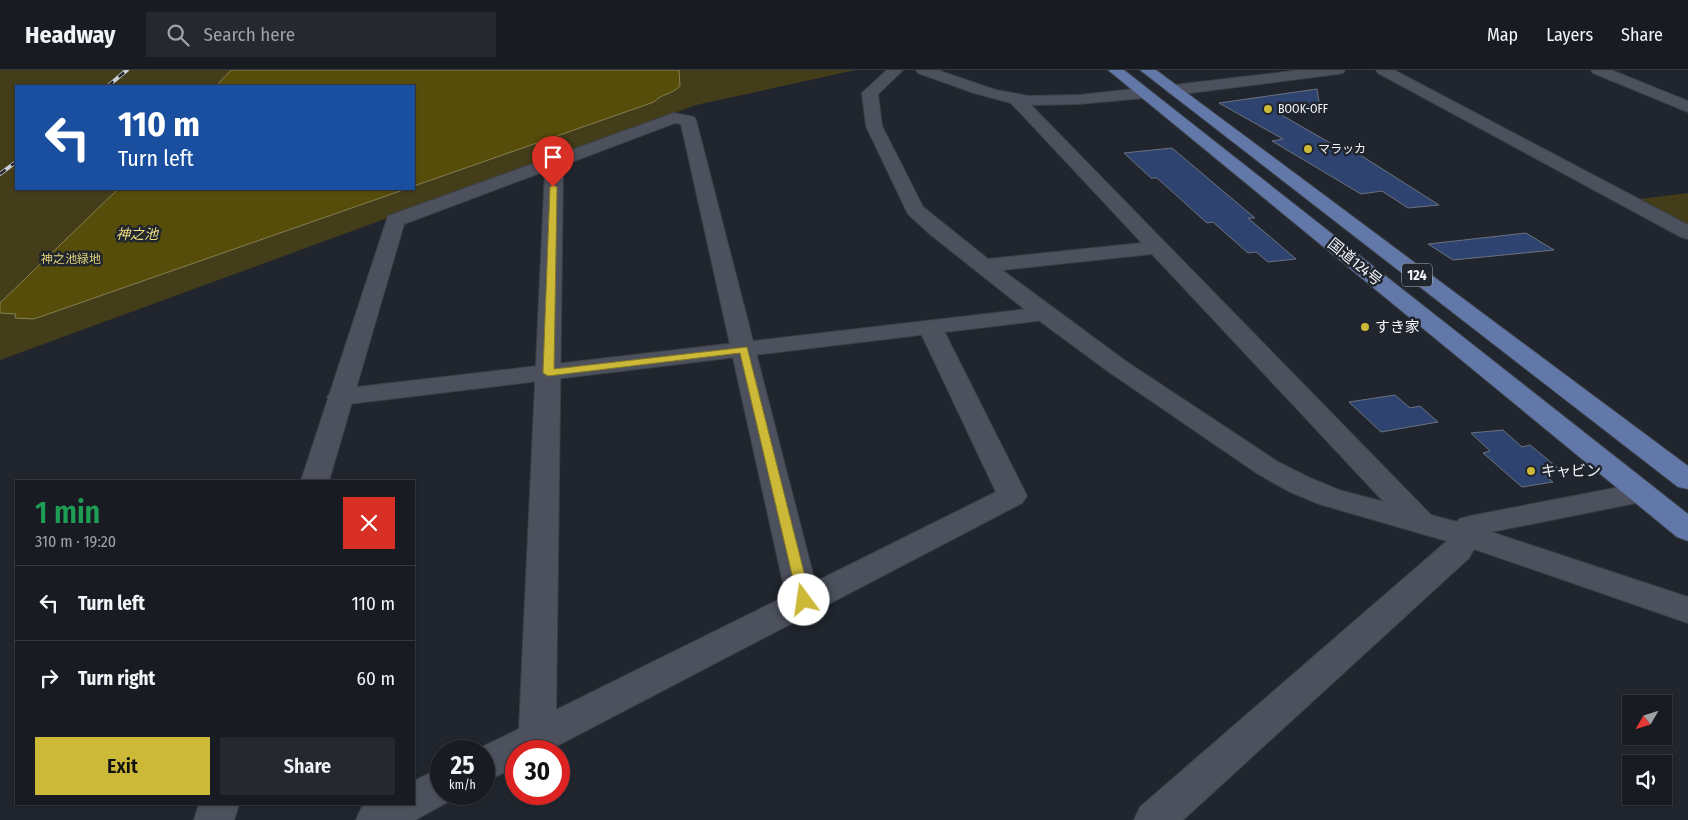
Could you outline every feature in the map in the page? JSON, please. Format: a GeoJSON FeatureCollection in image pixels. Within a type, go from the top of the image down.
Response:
{"type":"FeatureCollection","features":[{"type":"Feature","properties":{"kind":"highway","name":"国道124号"},"geometry":{"type":"LineString","coordinates":[[1115,70],[1688,530]]}},
{"type":"Feature","properties":{"kind":"highway","name":"国道124号"},"geometry":{"type":"LineString","coordinates":[[1147,70],[1688,480]]}},
{"type":"Feature","properties":{"kind":"street"},"geometry":{"type":"LineString","coordinates":[[896,70],[870,93],[874,126],[915,210],[938,231],[1045,314],[1118,367],[1268,468],[1328,497],[1465,535],[1688,610]]}},
{"type":"Feature","properties":{"kind":"street"},"geometry":{"type":"LineString","coordinates":[[923,70],[985,91],[1016,99],[1089,98],[1144,93]]}},
{"type":"Feature","properties":{"kind":"street"},"geometry":{"type":"LineString","coordinates":[[1174,90],[1337,70]]}},
{"type":"Feature","properties":{"kind":"street"},"geometry":{"type":"LineString","coordinates":[[1384,70],[1688,233]]}},
{"type":"Feature","properties":{"kind":"street"},"geometry":{"type":"LineString","coordinates":[[1598,70],[1688,107]]}},
{"type":"Feature","properties":{"kind":"street"},"geometry":{"type":"LineString","coordinates":[[1016,99],[1421,524]]}},
{"type":"Feature","properties":{"kind":"street"},"geometry":{"type":"LineString","coordinates":[[315,480],[395,220],[674,118],[688,120],[804,600]]}},
{"type":"Feature","properties":{"kind":"street"},"geometry":{"type":"LineString","coordinates":[[537,737],[554,169],[549,163]]}},
{"type":"Feature","properties":{"kind":"street"},"geometry":{"type":"LineString","coordinates":[[983,266],[1159,248]]}},
{"type":"Feature","properties":{"kind":"street"},"geometry":{"type":"LineString","coordinates":[[340,397],[931,329],[1045,314]]}},
{"type":"Feature","properties":{"kind":"street"},"geometry":{"type":"LineString","coordinates":[[495,759],[804,600],[1012,496],[931,329]]}},
{"type":"Feature","properties":{"kind":"street"},"geometry":{"type":"LineString","coordinates":[[1154,820],[1458,550],[1470,526],[1641,493]]}},
{"type":"Feature","properties":{"kind":"street"},"geometry":{"type":"LineString","coordinates":[[415,799],[430,792]]}},
{"type":"Feature","properties":{"kind":"street"},"geometry":{"type":"LineString","coordinates":[[214,820],[219,805]]}},
{"type":"Feature","properties":{"kind":"street"},"geometry":{"type":"LineString","coordinates":[[376,820],[405,805]]}},
{"type":"Feature","properties":{"kind":"green space","name":"神之池緑地"},"geometry":{"type":"Polygon","coordinates":[[[0,70],[856,70],[696,105],[0,360],[0,70]]]}},
{"type":"Feature","properties":{"kind":"green space"},"geometry":{"type":"Polygon","coordinates":[[[1688,193],[1688,229],[1632,200],[1688,193]]]}},
{"type":"Feature","properties":{"kind":"water"},"geometry":{"type":"Polygon","coordinates":[[[231,70],[679,70],[680,86],[654,102],[415,186],[415,85],[217,85],[231,70]]]}},
{"type":"Feature","properties":{"kind":"water","name":"神之池"},"geometry":{"type":"Polygon","coordinates":[[[117,190],[403,190],[34,319],[15,318],[16,314],[0,313],[0,303],[117,190]]]}},
{"type":"Feature","properties":{"kind":"building"},"geometry":{"type":"Polygon","coordinates":[[[1317,89],[1320,107],[1278,113],[1346,152],[1354,151],[1439,205],[1408,208],[1382,191],[1361,194],[1272,141],[1283,139],[1219,103],[1317,89]]]}},
{"type":"Feature","properties":{"kind":"building"},"geometry":{"type":"Polygon","coordinates":[[[1172,148],[1255,218],[1248,218],[1296,259],[1268,262],[1256,252],[1248,253],[1213,222],[1207,223],[1157,178],[1151,178],[1124,153],[1172,148]]]}},
{"type":"Feature","properties":{"kind":"building"},"geometry":{"type":"Polygon","coordinates":[[[1526,233],[1554,250],[1453,260],[1428,244],[1526,233]]]}},
{"type":"Feature","properties":{"kind":"building"},"geometry":{"type":"Polygon","coordinates":[[[1395,395],[1410,408],[1420,406],[1438,422],[1381,432],[1349,402],[1395,395]]]}},
{"type":"Feature","properties":{"kind":"building"},"geometry":{"type":"Polygon","coordinates":[[[1503,430],[1522,447],[1530,445],[1559,469],[1541,472],[1553,482],[1522,487],[1483,453],[1490,451],[1471,433],[1503,430]]]}},
{"type":"Feature","properties":{"kind":"railway"},"geometry":{"type":"LineString","coordinates":[[109,85],[127,70]]}},
{"type":"Feature","properties":{"kind":"railway"},"geometry":{"type":"LineString","coordinates":[[0,174],[15,163]]}},
{"type":"Feature","properties":{"kind":"place","name":"BOOK-OFF"},"geometry":{"type":"Point","coordinates":[1268,109]}},
{"type":"Feature","properties":{"kind":"place","name":"マラッカ"},"geometry":{"type":"Point","coordinates":[1308,149]}},
{"type":"Feature","properties":{"kind":"place","name":"すき家"},"geometry":{"type":"Point","coordinates":[1365,327]}},
{"type":"Feature","properties":{"kind":"place","name":"キャビン"},"geometry":{"type":"Point","coordinates":[1531,471]}},
{"type":"Feature","properties":{"kind":"route"},"geometry":{"type":"LineString","coordinates":[[553,187],[548,373],[744,350],[804,600]]}}]}
